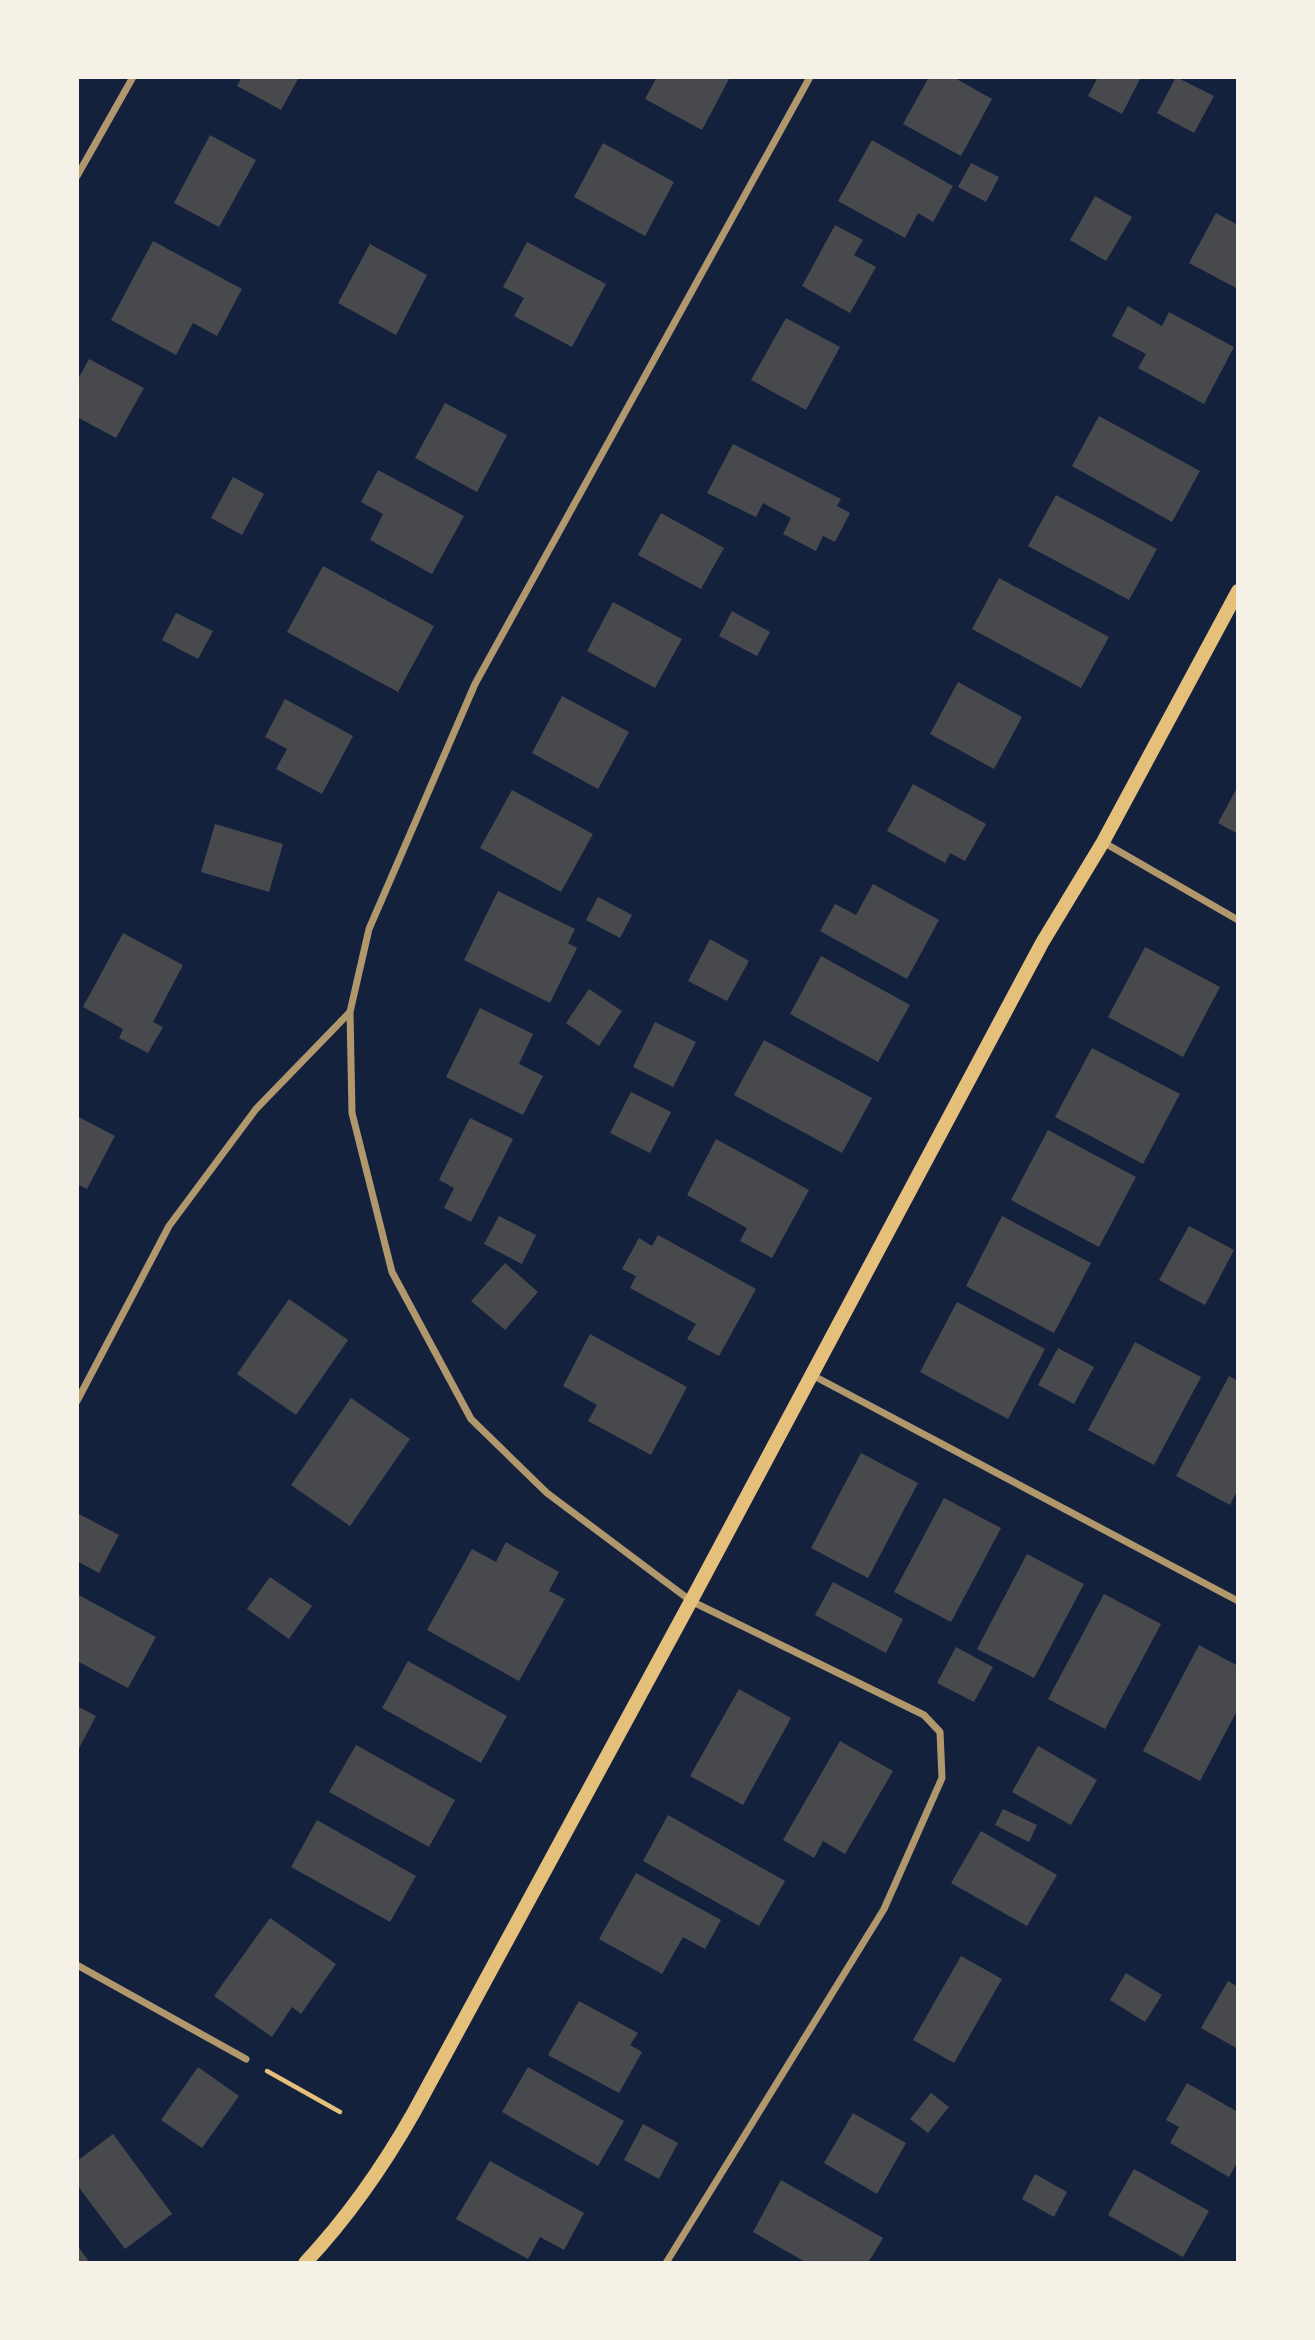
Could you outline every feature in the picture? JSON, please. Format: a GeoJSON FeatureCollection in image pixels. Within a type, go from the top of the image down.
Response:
{"type":"FeatureCollection","features":[{"type":"Feature","properties":{"kind":"main road"},"geometry":{"type":"LineString","coordinates":[[305,2263],[350,2211],[396,2144],[691,1601],[1042,943],[1103,842],[1238,591]]}},
{"type":"Feature","properties":{"kind":"street"},"geometry":{"type":"LineString","coordinates":[[77,176],[132,77]]}},
{"type":"Feature","properties":{"kind":"street"},"geometry":{"type":"LineString","coordinates":[[666,2263],[884,1909],[942,1778],[940,1732],[924,1715],[691,1601],[547,1493],[471,1419],[392,1272],[352,1113],[350,1012],[369,929],[475,684],[810,77]]}},
{"type":"Feature","properties":{"kind":"street"},"geometry":{"type":"LineString","coordinates":[[1103,842],[1238,920]]}},
{"type":"Feature","properties":{"kind":"street"},"geometry":{"type":"LineString","coordinates":[[77,1402],[169,1226],[256,1110],[350,1012]]}},
{"type":"Feature","properties":{"kind":"street"},"geometry":{"type":"LineString","coordinates":[[811,1375],[1238,1601]]}},
{"type":"Feature","properties":{"kind":"street"},"geometry":{"type":"LineString","coordinates":[[77,1965],[246,2059]]}},
{"type":"Feature","properties":{"kind":"path"},"geometry":{"type":"LineString","coordinates":[[246,2059],[340,2112]]}},
{"type":"Feature","properties":{"kind":"building"},"geometry":{"type":"Polygon","coordinates":[[[242,77],[299,77],[281,110],[237,86],[242,77]]]}},
{"type":"Feature","properties":{"kind":"building"},"geometry":{"type":"Polygon","coordinates":[[[657,77],[730,77],[702,130],[645,99],[657,77]]]}},
{"type":"Feature","properties":{"kind":"building"},"geometry":{"type":"Polygon","coordinates":[[[929,77],[953,77],[992,99],[961,156],[903,124],[929,77]]]}},
{"type":"Feature","properties":{"kind":"building"},"geometry":{"type":"Polygon","coordinates":[[[1098,77],[1141,77],[1122,114],[1088,96],[1098,77]]]}},
{"type":"Feature","properties":{"kind":"building"},"geometry":{"type":"Polygon","coordinates":[[[1176,77],[1214,96],[1194,133],[1157,113],[1176,77]]]}},
{"type":"Feature","properties":{"kind":"building"},"geometry":{"type":"Polygon","coordinates":[[[210,135],[256,160],[219,227],[174,203],[210,135]]]}},
{"type":"Feature","properties":{"kind":"building"},"geometry":{"type":"Polygon","coordinates":[[[872,140],[953,186],[933,222],[918,213],[905,238],[838,201],[872,140]]]}},
{"type":"Feature","properties":{"kind":"building"},"geometry":{"type":"Polygon","coordinates":[[[603,143],[674,182],[645,236],[574,197],[603,143]]]}},
{"type":"Feature","properties":{"kind":"building"},"geometry":{"type":"Polygon","coordinates":[[[971,163],[999,177],[986,202],[958,187],[971,163]]]}},
{"type":"Feature","properties":{"kind":"building"},"geometry":{"type":"Polygon","coordinates":[[[1095,196],[1132,217],[1106,261],[1070,240],[1095,196]]]}},
{"type":"Feature","properties":{"kind":"building"},"geometry":{"type":"Polygon","coordinates":[[[1216,213],[1238,225],[1238,289],[1189,263],[1216,213]]]}},
{"type":"Feature","properties":{"kind":"building"},"geometry":{"type":"Polygon","coordinates":[[[835,225],[863,240],[854,255],[876,267],[850,313],[802,286],[835,225]]]}},
{"type":"Feature","properties":{"kind":"building"},"geometry":{"type":"Polygon","coordinates":[[[153,241],[242,289],[217,336],[193,323],[176,355],[111,320],[153,241]]]}},
{"type":"Feature","properties":{"kind":"building"},"geometry":{"type":"Polygon","coordinates":[[[527,242],[606,284],[572,347],[514,316],[524,298],[503,287],[527,242]]]}},
{"type":"Feature","properties":{"kind":"building"},"geometry":{"type":"Polygon","coordinates":[[[370,244],[427,275],[396,335],[338,303],[370,244]]]}},
{"type":"Feature","properties":{"kind":"building"},"geometry":{"type":"Polygon","coordinates":[[[1128,306],[1162,326],[1169,312],[1234,347],[1204,404],[1138,368],[1146,354],[1112,336],[1128,306]]]}},
{"type":"Feature","properties":{"kind":"building"},"geometry":{"type":"Polygon","coordinates":[[[786,318],[840,347],[806,410],[751,380],[786,318]]]}},
{"type":"Feature","properties":{"kind":"building"},"geometry":{"type":"Polygon","coordinates":[[[89,359],[144,388],[116,438],[77,417],[77,381],[89,359]]]}},
{"type":"Feature","properties":{"kind":"building"},"geometry":{"type":"Polygon","coordinates":[[[445,403],[507,435],[477,492],[415,458],[445,403]]]}},
{"type":"Feature","properties":{"kind":"building"},"geometry":{"type":"Polygon","coordinates":[[[1099,416],[1200,471],[1172,522],[1072,466],[1099,416]]]}},
{"type":"Feature","properties":{"kind":"building"},"geometry":{"type":"Polygon","coordinates":[[[733,444],[841,499],[837,506],[850,513],[835,542],[823,536],[816,551],[783,534],[791,518],[763,503],[756,517],[707,493],[733,444]]]}},
{"type":"Feature","properties":{"kind":"building"},"geometry":{"type":"Polygon","coordinates":[[[378,470],[464,516],[432,574],[370,540],[383,514],[361,502],[378,470]]]}},
{"type":"Feature","properties":{"kind":"building"},"geometry":{"type":"Polygon","coordinates":[[[233,477],[264,494],[242,535],[211,518],[233,477]]]}},
{"type":"Feature","properties":{"kind":"building"},"geometry":{"type":"Polygon","coordinates":[[[1056,495],[1157,549],[1129,600],[1028,546],[1056,495]]]}},
{"type":"Feature","properties":{"kind":"building"},"geometry":{"type":"Polygon","coordinates":[[[661,513],[724,548],[701,589],[638,555],[661,513]]]}},
{"type":"Feature","properties":{"kind":"building"},"geometry":{"type":"Polygon","coordinates":[[[323,566],[434,626],[398,692],[287,632],[323,566]]]}},
{"type":"Feature","properties":{"kind":"building"},"geometry":{"type":"Polygon","coordinates":[[[999,578],[1109,637],[1081,688],[972,629],[999,578]]]}},
{"type":"Feature","properties":{"kind":"building"},"geometry":{"type":"Polygon","coordinates":[[[613,602],[682,639],[655,688],[587,651],[613,602]]]}},
{"type":"Feature","properties":{"kind":"building"},"geometry":{"type":"Polygon","coordinates":[[[732,611],[770,632],[757,656],[719,636],[732,611]]]}},
{"type":"Feature","properties":{"kind":"building"},"geometry":{"type":"Polygon","coordinates":[[[176,613],[213,631],[198,659],[162,640],[176,613]]]}},
{"type":"Feature","properties":{"kind":"building"},"geometry":{"type":"Polygon","coordinates":[[[958,682],[1022,717],[994,769],[930,734],[958,682]]]}},
{"type":"Feature","properties":{"kind":"building"},"geometry":{"type":"Polygon","coordinates":[[[562,696],[629,732],[598,789],[532,753],[562,696]]]}},
{"type":"Feature","properties":{"kind":"building"},"geometry":{"type":"Polygon","coordinates":[[[285,699],[353,736],[322,794],[276,769],[287,749],[265,737],[285,699]]]}},
{"type":"Feature","properties":{"kind":"building"},"geometry":{"type":"Polygon","coordinates":[[[913,784],[986,824],[965,861],[950,853],[945,863],[887,831],[913,784]]]}},
{"type":"Feature","properties":{"kind":"building"},"geometry":{"type":"Polygon","coordinates":[[[1238,786],[1238,834],[1218,823],[1238,786]]]}},
{"type":"Feature","properties":{"kind":"building"},"geometry":{"type":"Polygon","coordinates":[[[512,790],[593,834],[561,892],[480,848],[512,790]]]}},
{"type":"Feature","properties":{"kind":"building"},"geometry":{"type":"Polygon","coordinates":[[[215,824],[283,844],[269,892],[201,872],[215,824]]]}},
{"type":"Feature","properties":{"kind":"building"},"geometry":{"type":"Polygon","coordinates":[[[873,884],[939,920],[907,979],[820,931],[835,904],[856,915],[873,884]]]}},
{"type":"Feature","properties":{"kind":"building"},"geometry":{"type":"Polygon","coordinates":[[[498,891],[575,929],[568,943],[577,948],[550,1003],[464,960],[498,891]]]}},
{"type":"Feature","properties":{"kind":"building"},"geometry":{"type":"Polygon","coordinates":[[[598,897],[632,915],[620,938],[586,920],[598,897]]]}},
{"type":"Feature","properties":{"kind":"building"},"geometry":{"type":"Polygon","coordinates":[[[123,933],[183,965],[153,1022],[163,1027],[148,1053],[119,1038],[123,1029],[83,1007],[123,933]]]}},
{"type":"Feature","properties":{"kind":"building"},"geometry":{"type":"Polygon","coordinates":[[[710,939],[749,961],[727,1001],[688,981],[710,939]]]}},
{"type":"Feature","properties":{"kind":"building"},"geometry":{"type":"Polygon","coordinates":[[[1145,947],[1220,987],[1183,1057],[1108,1017],[1145,947]]]}},
{"type":"Feature","properties":{"kind":"building"},"geometry":{"type":"Polygon","coordinates":[[[821,956],[910,1005],[878,1062],[790,1014],[821,956]]]}},
{"type":"Feature","properties":{"kind":"building"},"geometry":{"type":"Polygon","coordinates":[[[589,989],[622,1011],[599,1046],[566,1023],[589,989]]]}},
{"type":"Feature","properties":{"kind":"building"},"geometry":{"type":"Polygon","coordinates":[[[480,1008],[533,1034],[519,1064],[543,1076],[523,1115],[446,1077],[480,1008]]]}},
{"type":"Feature","properties":{"kind":"building"},"geometry":{"type":"Polygon","coordinates":[[[655,1022],[696,1042],[673,1087],[633,1067],[655,1022]]]}},
{"type":"Feature","properties":{"kind":"building"},"geometry":{"type":"Polygon","coordinates":[[[764,1040],[872,1098],[842,1153],[734,1095],[764,1040]]]}},
{"type":"Feature","properties":{"kind":"building"},"geometry":{"type":"Polygon","coordinates":[[[1092,1048],[1180,1094],[1143,1164],[1055,1117],[1092,1048]]]}},
{"type":"Feature","properties":{"kind":"building"},"geometry":{"type":"Polygon","coordinates":[[[631,1092],[671,1112],[650,1153],[610,1133],[631,1092]]]}},
{"type":"Feature","properties":{"kind":"building"},"geometry":{"type":"Polygon","coordinates":[[[77,1116],[115,1136],[87,1189],[77,1184],[77,1116]]]}},
{"type":"Feature","properties":{"kind":"building"},"geometry":{"type":"Polygon","coordinates":[[[470,1118],[513,1139],[471,1222],[444,1208],[454,1188],[439,1180],[470,1118]]]}},
{"type":"Feature","properties":{"kind":"building"},"geometry":{"type":"Polygon","coordinates":[[[1048,1130],[1136,1177],[1099,1247],[1011,1200],[1048,1130]]]}},
{"type":"Feature","properties":{"kind":"building"},"geometry":{"type":"Polygon","coordinates":[[[716,1139],[809,1190],[772,1258],[740,1241],[747,1228],[687,1195],[716,1139]]]}},
{"type":"Feature","properties":{"kind":"building"},"geometry":{"type":"Polygon","coordinates":[[[499,1216],[536,1235],[522,1264],[484,1244],[499,1216]]]}},
{"type":"Feature","properties":{"kind":"building"},"geometry":{"type":"Polygon","coordinates":[[[1002,1216],[1091,1263],[1054,1333],[966,1286],[1002,1216]]]}},
{"type":"Feature","properties":{"kind":"building"},"geometry":{"type":"Polygon","coordinates":[[[1189,1226],[1234,1250],[1205,1305],[1159,1280],[1189,1226]]]}},
{"type":"Feature","properties":{"kind":"building"},"geometry":{"type":"Polygon","coordinates":[[[658,1235],[756,1289],[719,1356],[687,1339],[696,1324],[630,1288],[636,1276],[622,1269],[639,1238],[652,1246],[658,1235]]]}},
{"type":"Feature","properties":{"kind":"building"},"geometry":{"type":"Polygon","coordinates":[[[505,1263],[538,1292],[505,1330],[471,1301],[505,1263]]]}},
{"type":"Feature","properties":{"kind":"building"},"geometry":{"type":"Polygon","coordinates":[[[289,1299],[348,1340],[296,1415],[237,1374],[289,1299]]]}},
{"type":"Feature","properties":{"kind":"building"},"geometry":{"type":"Polygon","coordinates":[[[957,1302],[1045,1349],[1008,1419],[920,1372],[957,1302]]]}},
{"type":"Feature","properties":{"kind":"building"},"geometry":{"type":"Polygon","coordinates":[[[590,1334],[687,1387],[651,1455],[588,1421],[597,1405],[563,1386],[590,1334]]]}},
{"type":"Feature","properties":{"kind":"building"},"geometry":{"type":"Polygon","coordinates":[[[1135,1342],[1201,1377],[1154,1465],[1088,1430],[1135,1342]]]}},
{"type":"Feature","properties":{"kind":"building"},"geometry":{"type":"Polygon","coordinates":[[[1058,1348],[1094,1367],[1074,1404],[1038,1385],[1058,1348]]]}},
{"type":"Feature","properties":{"kind":"building"},"geometry":{"type":"Polygon","coordinates":[[[1229,1376],[1238,1381],[1238,1489],[1230,1505],[1176,1476],[1229,1376]]]}},
{"type":"Feature","properties":{"kind":"building"},"geometry":{"type":"Polygon","coordinates":[[[351,1398],[410,1439],[350,1526],[291,1485],[351,1398]]]}},
{"type":"Feature","properties":{"kind":"building"},"geometry":{"type":"Polygon","coordinates":[[[861,1453],[918,1483],[868,1578],[811,1548],[861,1453]]]}},
{"type":"Feature","properties":{"kind":"building"},"geometry":{"type":"Polygon","coordinates":[[[944,1498],[1001,1528],[951,1622],[894,1592],[944,1498]]]}},
{"type":"Feature","properties":{"kind":"building"},"geometry":{"type":"Polygon","coordinates":[[[77,1513],[119,1535],[99,1573],[77,1561],[77,1513]]]}},
{"type":"Feature","properties":{"kind":"building"},"geometry":{"type":"Polygon","coordinates":[[[506,1542],[559,1572],[549,1591],[565,1599],[519,1681],[427,1630],[472,1549],[496,1562],[506,1542]]]}},
{"type":"Feature","properties":{"kind":"building"},"geometry":{"type":"Polygon","coordinates":[[[1027,1554],[1084,1584],[1034,1678],[977,1649],[1027,1554]]]}},
{"type":"Feature","properties":{"kind":"building"},"geometry":{"type":"Polygon","coordinates":[[[270,1577],[312,1606],[289,1639],[247,1609],[270,1577]]]}},
{"type":"Feature","properties":{"kind":"building"},"geometry":{"type":"Polygon","coordinates":[[[833,1582],[903,1619],[886,1653],[815,1615],[833,1582]]]}},
{"type":"Feature","properties":{"kind":"building"},"geometry":{"type":"Polygon","coordinates":[[[77,1594],[156,1637],[128,1688],[77,1661],[77,1594]]]}},
{"type":"Feature","properties":{"kind":"building"},"geometry":{"type":"Polygon","coordinates":[[[1104,1594],[1161,1624],[1105,1729],[1048,1699],[1104,1594]]]}},
{"type":"Feature","properties":{"kind":"building"},"geometry":{"type":"Polygon","coordinates":[[[1199,1645],[1238,1666],[1238,1709],[1200,1781],[1143,1751],[1199,1645]]]}},
{"type":"Feature","properties":{"kind":"building"},"geometry":{"type":"Polygon","coordinates":[[[956,1647],[993,1667],[974,1702],[937,1683],[956,1647]]]}},
{"type":"Feature","properties":{"kind":"building"},"geometry":{"type":"Polygon","coordinates":[[[408,1661],[507,1716],[481,1763],[382,1708],[408,1661]]]}},
{"type":"Feature","properties":{"kind":"building"},"geometry":{"type":"Polygon","coordinates":[[[739,1689],[791,1718],[743,1805],[690,1776],[739,1689]]]}},
{"type":"Feature","properties":{"kind":"building"},"geometry":{"type":"Polygon","coordinates":[[[77,1706],[96,1716],[77,1752],[77,1706]]]}},
{"type":"Feature","properties":{"kind":"building"},"geometry":{"type":"Polygon","coordinates":[[[840,1741],[893,1771],[845,1854],[823,1841],[814,1858],[783,1840],[840,1741]]]}},
{"type":"Feature","properties":{"kind":"building"},"geometry":{"type":"Polygon","coordinates":[[[356,1745],[455,1800],[429,1847],[329,1792],[356,1745]]]}},
{"type":"Feature","properties":{"kind":"building"},"geometry":{"type":"Polygon","coordinates":[[[1038,1746],[1097,1780],[1071,1825],[1012,1792],[1038,1746]]]}},
{"type":"Feature","properties":{"kind":"building"},"geometry":{"type":"Polygon","coordinates":[[[1003,1809],[1037,1825],[1029,1842],[995,1825],[1003,1809]]]}},
{"type":"Feature","properties":{"kind":"building"},"geometry":{"type":"Polygon","coordinates":[[[668,1815],[785,1881],[759,1926],[643,1861],[668,1815]]]}},
{"type":"Feature","properties":{"kind":"building"},"geometry":{"type":"Polygon","coordinates":[[[317,1820],[416,1876],[390,1922],[291,1867],[317,1820]]]}},
{"type":"Feature","properties":{"kind":"building"},"geometry":{"type":"Polygon","coordinates":[[[981,1831],[1057,1875],[1027,1926],[951,1883],[981,1831]]]}},
{"type":"Feature","properties":{"kind":"building"},"geometry":{"type":"Polygon","coordinates":[[[636,1873],[721,1920],[705,1949],[683,1937],[662,1974],[599,1939],[636,1873]]]}},
{"type":"Feature","properties":{"kind":"building"},"geometry":{"type":"Polygon","coordinates":[[[270,1918],[336,1964],[301,2014],[292,2007],[272,2037],[214,1996],[270,1918]]]}},
{"type":"Feature","properties":{"kind":"building"},"geometry":{"type":"Polygon","coordinates":[[[961,1956],[1002,1979],[954,2063],[913,2040],[961,1956]]]}},
{"type":"Feature","properties":{"kind":"building"},"geometry":{"type":"Polygon","coordinates":[[[1126,1973],[1162,1995],[1145,2022],[1110,2000],[1126,1973]]]}},
{"type":"Feature","properties":{"kind":"building"},"geometry":{"type":"Polygon","coordinates":[[[1228,1981],[1238,1987],[1238,2049],[1201,2028],[1228,1981]]]}},
{"type":"Feature","properties":{"kind":"building"},"geometry":{"type":"Polygon","coordinates":[[[579,2001],[638,2033],[630,2045],[642,2052],[619,2093],[548,2055],[579,2001]]]}},
{"type":"Feature","properties":{"kind":"building"},"geometry":{"type":"Polygon","coordinates":[[[198,2067],[239,2096],[202,2148],[161,2120],[198,2067]]]}},
{"type":"Feature","properties":{"kind":"building"},"geometry":{"type":"Polygon","coordinates":[[[528,2067],[624,2121],[598,2166],[502,2112],[528,2067]]]}},
{"type":"Feature","properties":{"kind":"building"},"geometry":{"type":"Polygon","coordinates":[[[1187,2083],[1238,2112],[1238,2161],[1229,2177],[1170,2143],[1179,2127],[1166,2120],[1187,2083]]]}},
{"type":"Feature","properties":{"kind":"building"},"geometry":{"type":"Polygon","coordinates":[[[931,2093],[949,2107],[928,2133],[910,2119],[931,2093]]]}},
{"type":"Feature","properties":{"kind":"building"},"geometry":{"type":"Polygon","coordinates":[[[853,2113],[906,2143],[877,2194],[824,2163],[853,2113]]]}},
{"type":"Feature","properties":{"kind":"building"},"geometry":{"type":"Polygon","coordinates":[[[643,2124],[678,2143],[659,2179],[624,2160],[643,2124]]]}},
{"type":"Feature","properties":{"kind":"building"},"geometry":{"type":"Polygon","coordinates":[[[113,2134],[172,2214],[125,2249],[77,2185],[77,2161],[113,2134]]]}},
{"type":"Feature","properties":{"kind":"building"},"geometry":{"type":"Polygon","coordinates":[[[490,2161],[584,2213],[564,2250],[540,2237],[528,2259],[456,2219],[490,2161]]]}},
{"type":"Feature","properties":{"kind":"building"},"geometry":{"type":"Polygon","coordinates":[[[1134,2169],[1209,2211],[1183,2257],[1108,2215],[1134,2169]]]}},
{"type":"Feature","properties":{"kind":"building"},"geometry":{"type":"Polygon","coordinates":[[[1035,2174],[1067,2192],[1054,2217],[1022,2199],[1035,2174]]]}},
{"type":"Feature","properties":{"kind":"building"},"geometry":{"type":"Polygon","coordinates":[[[781,2180],[883,2238],[868,2263],[807,2263],[753,2232],[781,2180]]]}},
{"type":"Feature","properties":{"kind":"building"},"geometry":{"type":"Polygon","coordinates":[[[77,2245],[90,2263],[77,2263],[77,2245]]]}}]}
